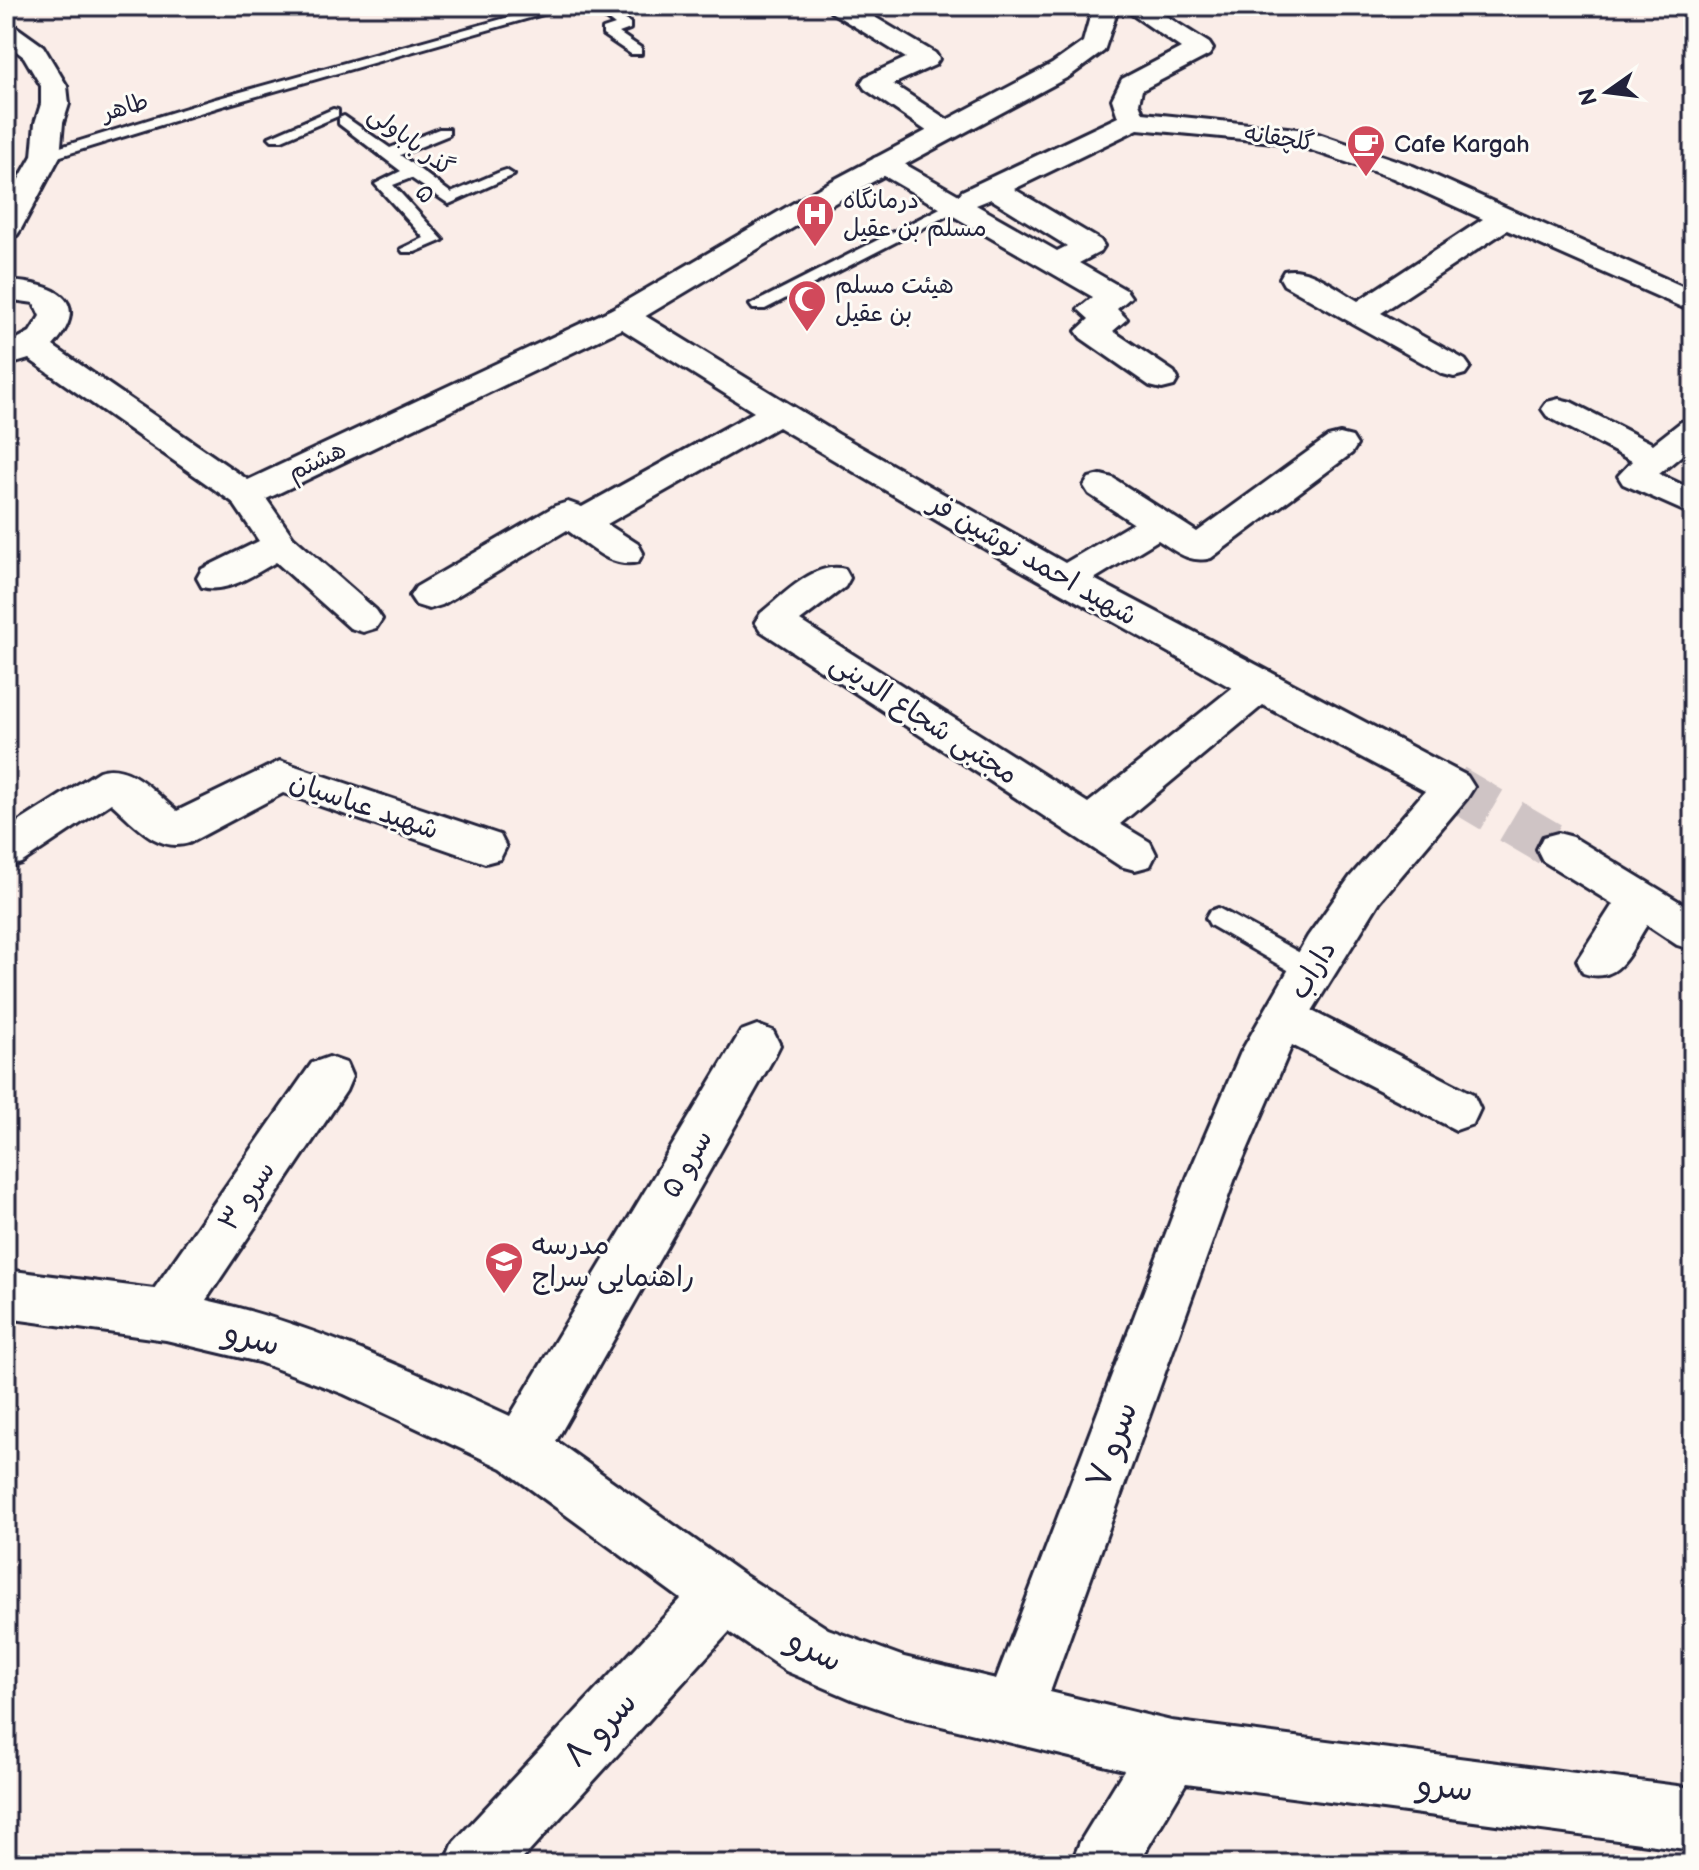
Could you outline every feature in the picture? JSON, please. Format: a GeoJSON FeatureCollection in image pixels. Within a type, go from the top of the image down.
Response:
{"type":"FeatureCollection","features":[{"type":"Feature","properties":{"kind":"street","name":"هشتم"},"geometry":{"type":"LineString","coordinates":[[246,495],[623,316],[944,130],[1079,58],[1095,45],[1106,6]]}},
{"type":"Feature","properties":{"kind":"street"},"geometry":{"type":"LineString","coordinates":[[956,205],[1134,120],[1126,110],[1126,95],[1131,85],[1200,49],[1133,6]]}},
{"type":"Feature","properties":{"kind":"street"},"geometry":{"type":"LineString","coordinates":[[840,7],[926,59],[874,83],[944,130]]}},
{"type":"Feature","properties":{"kind":"street"},"geometry":{"type":"LineString","coordinates":[[6,31],[34,52],[54,86],[55,104],[49,123],[46,156],[6,229]]}},
{"type":"Feature","properties":{"kind":"street","name":"گلچقانه"},"geometry":{"type":"LineString","coordinates":[[1134,120],[1297,136],[1403,172],[1693,303]]}},
{"type":"Feature","properties":{"kind":"street"},"geometry":{"type":"LineString","coordinates":[[884,164],[1115,297],[1094,309],[1111,319],[1092,331],[1162,379]]}},
{"type":"Feature","properties":{"kind":"street"},"geometry":{"type":"LineString","coordinates":[[992,188],[1089,246],[1057,263]]}},
{"type":"Feature","properties":{"kind":"street"},"geometry":{"type":"LineString","coordinates":[[1359,314],[1505,218]]}},
{"type":"Feature","properties":{"kind":"street"},"geometry":{"type":"LineString","coordinates":[[1295,278],[1454,367]]}},
{"type":"Feature","properties":{"kind":"street"},"geometry":{"type":"LineString","coordinates":[[6,290],[39,294],[55,306],[56,321],[51,330],[19,351],[246,495],[280,545],[363,619]]}},
{"type":"Feature","properties":{"kind":"street","name":"شهید احمد نوشین فر"},"geometry":{"type":"LineString","coordinates":[[623,316],[776,414],[1259,687],[1453,787]]}},
{"type":"Feature","properties":{"kind":"street"},"geometry":{"type":"LineString","coordinates":[[1559,409],[1655,459]]}},
{"type":"Feature","properties":{"kind":"street"},"geometry":{"type":"LineString","coordinates":[[581,523],[776,414]]}},
{"type":"Feature","properties":{"kind":"street"},"geometry":{"type":"LineString","coordinates":[[1693,429],[1635,476],[1693,504]]}},
{"type":"Feature","properties":{"kind":"street"},"geometry":{"type":"LineString","coordinates":[[1101,486],[1198,549],[1340,445]]}},
{"type":"Feature","properties":{"kind":"street"},"geometry":{"type":"LineString","coordinates":[[429,596],[568,514],[625,553]]}},
{"type":"Feature","properties":{"kind":"street"},"geometry":{"type":"LineString","coordinates":[[1067,579],[1159,523]]}},
{"type":"Feature","properties":{"kind":"street"},"geometry":{"type":"LineString","coordinates":[[215,578],[280,545]]}},
{"type":"Feature","properties":{"kind":"street","name":"مجتبی شجاع الدینی"},"geometry":{"type":"LineString","coordinates":[[832,578],[774,622],[1135,854]]}},
{"type":"Feature","properties":{"kind":"street"},"geometry":{"type":"LineString","coordinates":[[1090,825],[1259,687]]}},
{"type":"Feature","properties":{"kind":"street","name":"شهید عباسیان"},"geometry":{"type":"LineString","coordinates":[[6,851],[113,782],[174,832],[280,776],[485,847]]}},
{"type":"Feature","properties":{"kind":"street","name":"داراب"},"geometry":{"type":"LineString","coordinates":[[1211,1178],[1264,1052],[1311,971],[1365,889],[1453,787]]}},
{"type":"Feature","properties":{"kind":"street"},"geometry":{"type":"LineString","coordinates":[[1558,849],[1693,932]]}},
{"type":"Feature","properties":{"kind":"street"},"geometry":{"type":"LineString","coordinates":[[1599,960],[1641,899]]}},
{"type":"Feature","properties":{"kind":"street"},"geometry":{"type":"LineString","coordinates":[[1284,1018],[1456,1109]]}},
{"type":"Feature","properties":{"kind":"street","name":"سرو ۵"},"geometry":{"type":"LineString","coordinates":[[521,1449],[757,1045]]}},
{"type":"Feature","properties":{"kind":"street","name":"سرو ۳"},"geometry":{"type":"LineString","coordinates":[[166,1315],[329,1077]]}},
{"type":"Feature","properties":{"kind":"street","name":"سرو ۷"},"geometry":{"type":"LineString","coordinates":[[1013,1712],[1211,1178]]}},
{"type":"Feature","properties":{"kind":"street","name":"سرو"},"geometry":{"type":"LineString","coordinates":[[6,1294],[166,1315],[259,1337],[358,1374],[521,1449],[724,1595],[807,1650],[854,1671],[904,1687],[1171,1751],[1693,1819]]}},
{"type":"Feature","properties":{"kind":"street","name":"سرو ۸"},"geometry":{"type":"LineString","coordinates":[[476,1864],[724,1595]]}},
{"type":"Feature","properties":{"kind":"street"},"geometry":{"type":"LineString","coordinates":[[1102,1864],[1171,1751]]}},
{"type":"Feature","properties":{"kind":"lane","name":"طاهر"},"geometry":{"type":"LineString","coordinates":[[46,156],[217,103],[564,6]]}},
{"type":"Feature","properties":{"kind":"lane"},"geometry":{"type":"LineString","coordinates":[[597,6],[625,26],[608,32],[636,51]]}},
{"type":"Feature","properties":{"kind":"lane","name":"گذر باباولی"},"geometry":{"type":"LineString","coordinates":[[277,137],[339,117],[449,199],[506,175]]}},
{"type":"Feature","properties":{"kind":"lane"},"geometry":{"type":"LineString","coordinates":[[389,154],[444,132]]}},
{"type":"Feature","properties":{"kind":"lane","name":"۵"},"geometry":{"type":"LineString","coordinates":[[409,249],[435,240],[383,184],[412,172]]}},
{"type":"Feature","properties":{"kind":"lane"},"geometry":{"type":"LineString","coordinates":[[759,305],[956,205]]}},
{"type":"Feature","properties":{"kind":"lane"},"geometry":{"type":"LineString","coordinates":[[1218,918],[1311,971]]}},
{"type":"Feature","properties":{"kind":"tunnel"},"geometry":{"type":"LineString","coordinates":[[1453,787],[1558,849]]}},
{"type":"Feature","properties":{"kind":"place","name":"Cafe Kargah"},"geometry":{"type":"Point","coordinates":[1366,178]}},
{"type":"Feature","properties":{"kind":"place","name":"درمانگاه مسلم بن عقیل"},"geometry":{"type":"Point","coordinates":[815,248]}},
{"type":"Feature","properties":{"kind":"place","name":"هیئت مسلم بن عقیل"},"geometry":{"type":"Point","coordinates":[807,333]}},
{"type":"Feature","properties":{"kind":"place","name":"مدرسه راهنمایی سراج"},"geometry":{"type":"Point","coordinates":[504,1295]}}]}
